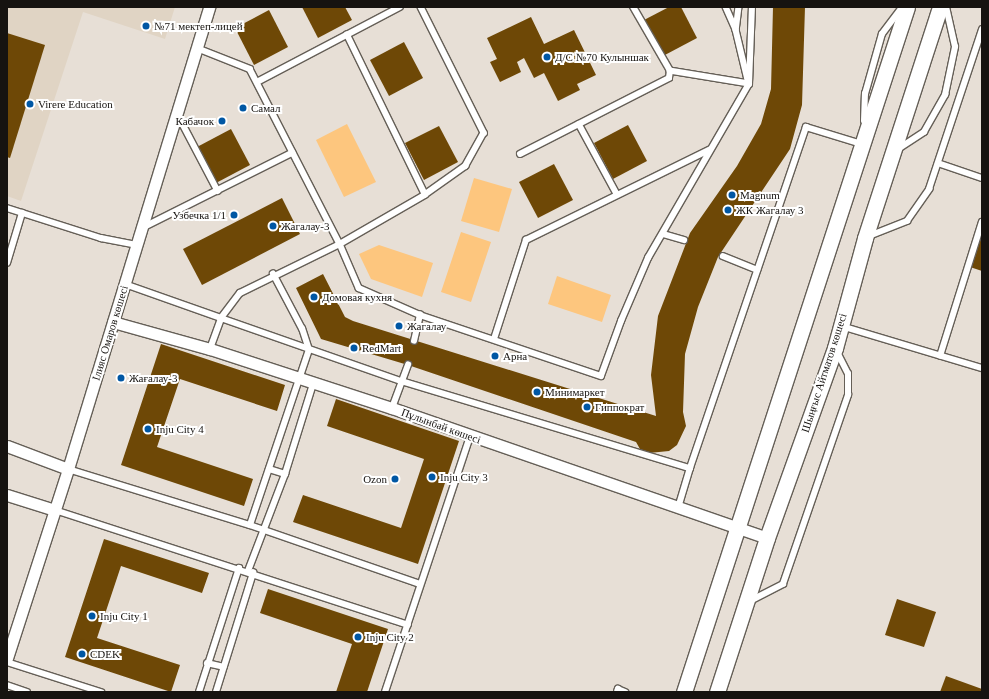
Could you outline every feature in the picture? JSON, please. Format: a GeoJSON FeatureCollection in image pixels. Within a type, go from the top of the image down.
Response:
{"type":"FeatureCollection","features":[{"type":"Feature","properties":{"kind":"main road"},"geometry":{"type":"LineString","coordinates":[[684,692],[907,7]]}},
{"type":"Feature","properties":{"kind":"main road","name":"Шыңғыс Айтматов көшесі"},"geometry":{"type":"LineString","coordinates":[[717,692],[767,538],[835,348],[865,238],[940,7]]}},
{"type":"Feature","properties":{"kind":"street","name":"Ілияс Омаров көшесі"},"geometry":{"type":"LineString","coordinates":[[7,658],[68,469],[137,245],[197,48],[207,8]]}},
{"type":"Feature","properties":{"kind":"street","name":"Пұлынбай көшесі"},"geometry":{"type":"LineString","coordinates":[[113,322],[210,349],[300,380],[392,408],[470,437],[767,538]]}},
{"type":"Feature","properties":{"kind":"street"},"geometry":{"type":"LineString","coordinates":[[7,446],[68,469]]}},
{"type":"Feature","properties":{"kind":"street"},"geometry":{"type":"LineString","coordinates":[[7,495],[55,510]]}},
{"type":"Feature","properties":{"kind":"lane"},"geometry":{"type":"LineString","coordinates":[[257,82],[400,7]]}},
{"type":"Feature","properties":{"kind":"lane"},"geometry":{"type":"LineString","coordinates":[[210,349],[221,318],[240,293],[274,274],[340,244],[426,195],[466,166],[484,133],[420,7]]}},
{"type":"Feature","properties":{"kind":"lane"},"geometry":{"type":"LineString","coordinates":[[520,154],[669,78],[670,71],[633,7]]}},
{"type":"Feature","properties":{"kind":"lane"},"geometry":{"type":"LineString","coordinates":[[726,7],[736,30],[748,84]]}},
{"type":"Feature","properties":{"kind":"lane"},"geometry":{"type":"LineString","coordinates":[[736,30],[739,7]]}},
{"type":"Feature","properties":{"kind":"lane"},"geometry":{"type":"LineString","coordinates":[[197,48],[250,69],[340,244],[359,288],[420,316],[494,339],[601,376],[620,321],[648,258],[748,84],[752,7]]}},
{"type":"Feature","properties":{"kind":"lane"},"geometry":{"type":"LineString","coordinates":[[678,508],[690,468],[806,127],[863,144],[865,94],[882,34],[903,7]]}},
{"type":"Feature","properties":{"kind":"lane"},"geometry":{"type":"LineString","coordinates":[[892,153],[924,132],[945,95],[956,47],[946,7]]}},
{"type":"Feature","properties":{"kind":"lane"},"geometry":{"type":"LineString","coordinates":[[865,238],[907,221],[929,189],[982,30]]}},
{"type":"Feature","properties":{"kind":"lane"},"geometry":{"type":"LineString","coordinates":[[347,35],[426,195]]}},
{"type":"Feature","properties":{"kind":"lane"},"geometry":{"type":"LineString","coordinates":[[670,71],[748,84]]}},
{"type":"Feature","properties":{"kind":"lane"},"geometry":{"type":"LineString","coordinates":[[177,112],[218,191]]}},
{"type":"Feature","properties":{"kind":"lane"},"geometry":{"type":"LineString","coordinates":[[579,124],[617,194]]}},
{"type":"Feature","properties":{"kind":"lane"},"geometry":{"type":"LineString","coordinates":[[494,339],[526,240],[709,150]]}},
{"type":"Feature","properties":{"kind":"lane"},"geometry":{"type":"LineString","coordinates":[[142,228],[292,153]]}},
{"type":"Feature","properties":{"kind":"lane"},"geometry":{"type":"LineString","coordinates":[[938,163],[982,178]]}},
{"type":"Feature","properties":{"kind":"lane"},"geometry":{"type":"LineString","coordinates":[[7,208],[101,238],[137,245]]}},
{"type":"Feature","properties":{"kind":"lane"},"geometry":{"type":"LineString","coordinates":[[7,263],[22,213]]}},
{"type":"Feature","properties":{"kind":"lane"},"geometry":{"type":"LineString","coordinates":[[940,356],[982,222]]}},
{"type":"Feature","properties":{"kind":"lane"},"geometry":{"type":"LineString","coordinates":[[663,234],[684,240]]}},
{"type":"Feature","properties":{"kind":"lane"},"geometry":{"type":"LineString","coordinates":[[722,256],[757,270]]}},
{"type":"Feature","properties":{"kind":"lane"},"geometry":{"type":"LineString","coordinates":[[250,526],[309,350],[302,329],[274,274]]}},
{"type":"Feature","properties":{"kind":"lane"},"geometry":{"type":"LineString","coordinates":[[125,284],[309,350],[690,468]]}},
{"type":"Feature","properties":{"kind":"lane"},"geometry":{"type":"LineString","coordinates":[[414,341],[420,316]]}},
{"type":"Feature","properties":{"kind":"lane"},"geometry":{"type":"LineString","coordinates":[[841,326],[982,368]]}},
{"type":"Feature","properties":{"kind":"lane"},"geometry":{"type":"LineString","coordinates":[[746,603],[783,584],[848,395],[848,374],[835,348]]}},
{"type":"Feature","properties":{"kind":"lane"},"geometry":{"type":"LineString","coordinates":[[392,408],[408,365]]}},
{"type":"Feature","properties":{"kind":"lane"},"geometry":{"type":"LineString","coordinates":[[216,692],[250,572],[285,474],[313,384]]}},
{"type":"Feature","properties":{"kind":"lane"},"geometry":{"type":"LineString","coordinates":[[386,692],[420,584],[470,437]]}},
{"type":"Feature","properties":{"kind":"lane"},"geometry":{"type":"LineString","coordinates":[[68,469],[264,530],[420,584]]}},
{"type":"Feature","properties":{"kind":"lane"},"geometry":{"type":"LineString","coordinates":[[269,469],[285,474]]}},
{"type":"Feature","properties":{"kind":"lane"},"geometry":{"type":"LineString","coordinates":[[55,510],[239,568],[408,625]]}},
{"type":"Feature","properties":{"kind":"lane"},"geometry":{"type":"LineString","coordinates":[[199,692],[207,663],[239,568]]}},
{"type":"Feature","properties":{"kind":"lane"},"geometry":{"type":"LineString","coordinates":[[7,662],[102,692]]}},
{"type":"Feature","properties":{"kind":"lane"},"geometry":{"type":"LineString","coordinates":[[207,663],[224,667]]}},
{"type":"Feature","properties":{"kind":"lane"},"geometry":{"type":"LineString","coordinates":[[7,685],[27,692]]}},
{"type":"Feature","properties":{"kind":"lane"},"geometry":{"type":"LineString","coordinates":[[617,692],[618,689],[625,692]]}},
{"type":"Feature","properties":{"kind":"shaded area","name":"Virere Education"},"geometry":{"type":"Polygon","coordinates":[[[7,7],[175,7],[165,39],[83,12],[21,201],[7,196],[7,7]]]}},
{"type":"Feature","properties":{"kind":"shaded area"},"geometry":{"type":"Polygon","coordinates":[[[347,124],[376,182],[344,197],[316,140],[347,124]]]}},
{"type":"Feature","properties":{"kind":"shaded area"},"geometry":{"type":"Polygon","coordinates":[[[474,178],[512,189],[499,232],[461,221],[474,178]]]}},
{"type":"Feature","properties":{"kind":"shaded area"},"geometry":{"type":"Polygon","coordinates":[[[461,232],[491,242],[471,302],[441,292],[461,232]]]}},
{"type":"Feature","properties":{"kind":"shaded area"},"geometry":{"type":"Polygon","coordinates":[[[379,245],[433,263],[422,297],[371,279],[359,254],[379,245]]]}},
{"type":"Feature","properties":{"kind":"shaded area"},"geometry":{"type":"Polygon","coordinates":[[[557,276],[611,295],[602,322],[548,304],[557,276]]]}},
{"type":"Feature","properties":{"kind":"building"},"geometry":{"type":"Polygon","coordinates":[[[302,7],[345,7],[352,20],[318,38],[302,7]]]}},
{"type":"Feature","properties":{"kind":"building"},"geometry":{"type":"Polygon","coordinates":[[[669,7],[681,7],[697,38],[663,56],[644,20],[669,7]]]}},
{"type":"Feature","properties":{"kind":"building","name":"ЖК Жагалау 3"},"geometry":{"type":"Polygon","coordinates":[[[773,7],[805,7],[802,105],[790,149],[718,257],[698,307],[685,354],[683,412],[686,426],[677,445],[669,451],[649,453],[640,449],[636,442],[408,365],[321,339],[296,288],[323,274],[345,317],[353,321],[656,416],[651,375],[658,316],[690,233],[737,166],[761,124],[771,89],[773,7]]]}},
{"type":"Feature","properties":{"kind":"building"},"geometry":{"type":"Polygon","coordinates":[[[269,10],[288,47],[254,65],[235,28],[269,10]]]}},
{"type":"Feature","properties":{"kind":"building"},"geometry":{"type":"Polygon","coordinates":[[[531,17],[544,44],[574,30],[596,75],[577,84],[580,90],[558,101],[544,73],[534,78],[524,58],[517,62],[521,72],[500,82],[490,62],[497,59],[487,38],[531,17]]]}},
{"type":"Feature","properties":{"kind":"building"},"geometry":{"type":"Polygon","coordinates":[[[7,33],[45,45],[10,158],[7,157],[7,33]]]}},
{"type":"Feature","properties":{"kind":"building"},"geometry":{"type":"Polygon","coordinates":[[[404,42],[423,78],[389,96],[370,60],[404,42]]]}},
{"type":"Feature","properties":{"kind":"building"},"geometry":{"type":"Polygon","coordinates":[[[628,125],[647,161],[613,179],[594,143],[628,125]]]}},
{"type":"Feature","properties":{"kind":"building"},"geometry":{"type":"Polygon","coordinates":[[[439,126],[458,162],[424,180],[405,143],[439,126]]]}},
{"type":"Feature","properties":{"kind":"building"},"geometry":{"type":"Polygon","coordinates":[[[231,129],[250,165],[216,183],[197,147],[231,129]]]}},
{"type":"Feature","properties":{"kind":"building"},"geometry":{"type":"Polygon","coordinates":[[[554,164],[573,200],[538,218],[519,182],[554,164]]]}},
{"type":"Feature","properties":{"kind":"building"},"geometry":{"type":"Polygon","coordinates":[[[282,198],[300,234],[202,285],[183,249],[282,198]]]}},
{"type":"Feature","properties":{"kind":"building"},"geometry":{"type":"Polygon","coordinates":[[[982,229],[982,271],[970,267],[982,229]]]}},
{"type":"Feature","properties":{"kind":"building","name":"Inju City 4"},"geometry":{"type":"Polygon","coordinates":[[[161,344],[285,385],[277,411],[180,379],[157,447],[253,479],[244,506],[121,465],[161,344]]]}},
{"type":"Feature","properties":{"kind":"building","name":"Inju City 3"},"geometry":{"type":"Polygon","coordinates":[[[336,399],[459,441],[418,564],[293,522],[303,495],[401,528],[424,459],[327,426],[336,399]]]}},
{"type":"Feature","properties":{"kind":"building","name":"Inju City 1"},"geometry":{"type":"Polygon","coordinates":[[[104,539],[209,573],[202,593],[121,566],[97,638],[180,665],[171,692],[65,657],[104,539]]]}},
{"type":"Feature","properties":{"kind":"building","name":"Inju City 2"},"geometry":{"type":"Polygon","coordinates":[[[268,589],[388,629],[367,692],[336,692],[352,644],[260,613],[268,589]]]}},
{"type":"Feature","properties":{"kind":"building"},"geometry":{"type":"Polygon","coordinates":[[[897,599],[936,612],[924,647],[885,635],[897,599]]]}},
{"type":"Feature","properties":{"kind":"building"},"geometry":{"type":"Polygon","coordinates":[[[946,676],[982,689],[982,692],[940,692],[946,676]]]}},
{"type":"Feature","properties":{"kind":"place","name":"№71 мектеп-лицей"},"geometry":{"type":"Point","coordinates":[146,26]}},
{"type":"Feature","properties":{"kind":"place","name":"Д/С №70 Кулыншак"},"geometry":{"type":"Point","coordinates":[547,57]}},
{"type":"Feature","properties":{"kind":"place","name":"Virere Education"},"geometry":{"type":"Point","coordinates":[30,104]}},
{"type":"Feature","properties":{"kind":"place","name":"Самал"},"geometry":{"type":"Point","coordinates":[243,108]}},
{"type":"Feature","properties":{"kind":"place","name":"Кабачок"},"geometry":{"type":"Point","coordinates":[222,121]}},
{"type":"Feature","properties":{"kind":"place","name":"Magnum"},"geometry":{"type":"Point","coordinates":[732,195]}},
{"type":"Feature","properties":{"kind":"place","name":"ЖК Жагалау 3"},"geometry":{"type":"Point","coordinates":[728,210]}},
{"type":"Feature","properties":{"kind":"place","name":"Узбечка 1/1"},"geometry":{"type":"Point","coordinates":[234,215]}},
{"type":"Feature","properties":{"kind":"place","name":"Жагалау-3"},"geometry":{"type":"Point","coordinates":[273,226]}},
{"type":"Feature","properties":{"kind":"place","name":"Домовая кухня"},"geometry":{"type":"Point","coordinates":[314,297]}},
{"type":"Feature","properties":{"kind":"place","name":"Жагалау"},"geometry":{"type":"Point","coordinates":[399,326]}},
{"type":"Feature","properties":{"kind":"place","name":"RedMart"},"geometry":{"type":"Point","coordinates":[354,348]}},
{"type":"Feature","properties":{"kind":"place","name":"Арна"},"geometry":{"type":"Point","coordinates":[495,356]}},
{"type":"Feature","properties":{"kind":"place","name":"Жағалау-3"},"geometry":{"type":"Point","coordinates":[121,378]}},
{"type":"Feature","properties":{"kind":"place","name":"Минимаркет"},"geometry":{"type":"Point","coordinates":[537,392]}},
{"type":"Feature","properties":{"kind":"place","name":"Гиппократ"},"geometry":{"type":"Point","coordinates":[587,407]}},
{"type":"Feature","properties":{"kind":"place","name":"Inju City 4"},"geometry":{"type":"Point","coordinates":[148,429]}},
{"type":"Feature","properties":{"kind":"place","name":"Inju City 3"},"geometry":{"type":"Point","coordinates":[432,477]}},
{"type":"Feature","properties":{"kind":"place","name":"Ozon"},"geometry":{"type":"Point","coordinates":[395,479]}},
{"type":"Feature","properties":{"kind":"place","name":"Inju City 1"},"geometry":{"type":"Point","coordinates":[92,616]}},
{"type":"Feature","properties":{"kind":"place","name":"Inju City 2"},"geometry":{"type":"Point","coordinates":[358,637]}},
{"type":"Feature","properties":{"kind":"place","name":"CDEK"},"geometry":{"type":"Point","coordinates":[82,654]}}]}
